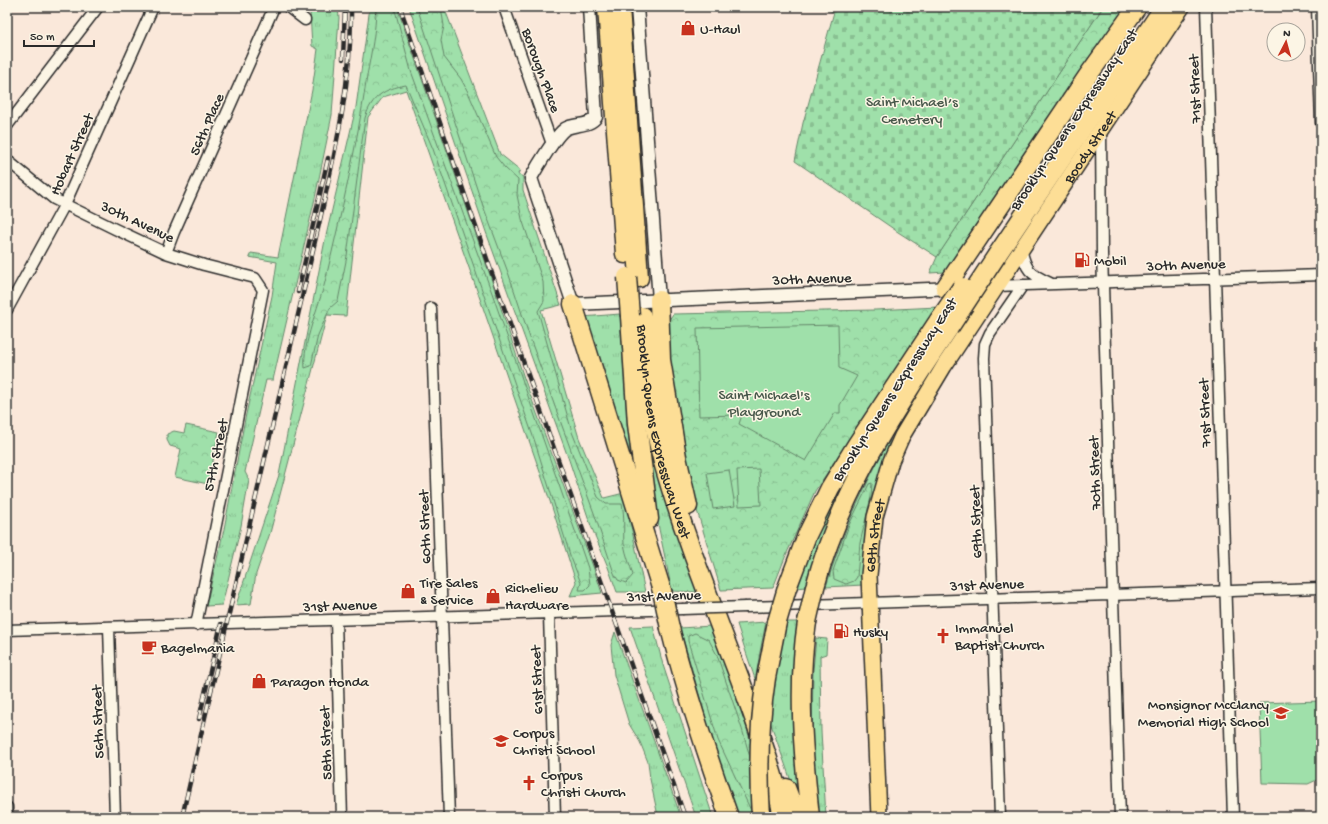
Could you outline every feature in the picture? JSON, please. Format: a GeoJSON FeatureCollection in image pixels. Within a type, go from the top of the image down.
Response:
{"type":"FeatureCollection","features":[{"type":"Feature","properties":{"kind":"highway","name":"Brooklyn-Queens Expressway West"},"geometry":{"type":"LineString","coordinates":[[607,7],[633,278],[643,475],[650,526],[662,591],[683,679],[703,745],[729,817]]}},
{"type":"Feature","properties":{"kind":"highway","name":"Brooklyn-Queens Expressway West"},"geometry":{"type":"LineString","coordinates":[[620,7],[633,278]]}},
{"type":"Feature","properties":{"kind":"highway"},"geometry":{"type":"LineString","coordinates":[[945,288],[1091,70],[1137,7]]}},
{"type":"Feature","properties":{"kind":"highway","name":"Brooklyn-Queens Expressway East"},"geometry":{"type":"LineString","coordinates":[[761,817],[759,749],[766,678],[777,622],[787,588],[809,530],[833,483],[863,434],[944,324],[992,252],[1148,7]]}},
{"type":"Feature","properties":{"kind":"highway","name":"Brooklyn-Queens Expressway East"},"geometry":{"type":"LineString","coordinates":[[992,252],[1164,7]]}},
{"type":"Feature","properties":{"kind":"highway"},"geometry":{"type":"LineString","coordinates":[[659,300],[661,360],[669,414],[676,457],[696,537],[705,584]]}},
{"type":"Feature","properties":{"kind":"highway"},"geometry":{"type":"LineString","coordinates":[[573,304],[662,591]]}},
{"type":"Feature","properties":{"kind":"highway","name":"Brooklyn-Queens Expressway West"},"geometry":{"type":"LineString","coordinates":[[636,316],[659,444],[674,499],[749,704],[777,759],[787,816]]}},
{"type":"Feature","properties":{"kind":"highway","name":"Brooklyn-Queens Expressway East"},"geometry":{"type":"LineString","coordinates":[[810,817],[803,742],[802,676],[807,622],[815,587],[830,539],[864,465],[944,324]]}},
{"type":"Feature","properties":{"kind":"highway"},"geometry":{"type":"LineString","coordinates":[[703,745],[714,797],[720,817]]}},
{"type":"Feature","properties":{"kind":"main road","name":"Boody Street"},"geometry":{"type":"LineString","coordinates":[[997,286],[1021,247],[1182,7]]}},
{"type":"Feature","properties":{"kind":"main road","name":"68th Street"},"geometry":{"type":"LineString","coordinates":[[878,817],[870,603],[870,568],[875,517],[891,461],[902,436],[944,366],[997,286]]}},
{"type":"Feature","properties":{"kind":"street"},"geometry":{"type":"LineString","coordinates":[[7,126],[98,7]]}},
{"type":"Feature","properties":{"kind":"street","name":"Hobart Street"},"geometry":{"type":"LineString","coordinates":[[7,310],[65,204],[153,7]]}},
{"type":"Feature","properties":{"kind":"street","name":"56th Place"},"geometry":{"type":"LineString","coordinates":[[166,253],[274,7]]}},
{"type":"Feature","properties":{"kind":"street"},"geometry":{"type":"LineString","coordinates":[[288,7],[305,20]]}},
{"type":"Feature","properties":{"kind":"street","name":"Borough Place"},"geometry":{"type":"LineString","coordinates":[[504,7],[552,144]]}},
{"type":"Feature","properties":{"kind":"street"},"geometry":{"type":"LineString","coordinates":[[573,304],[531,178],[552,144],[564,130],[584,124],[594,119],[596,114],[589,7]]}},
{"type":"Feature","properties":{"kind":"street"},"geometry":{"type":"LineString","coordinates":[[637,7],[659,300]]}},
{"type":"Feature","properties":{"kind":"street","name":"71st Street"},"geometry":{"type":"LineString","coordinates":[[1206,7],[1233,817]]}},
{"type":"Feature","properties":{"kind":"street"},"geometry":{"type":"LineString","coordinates":[[1317,7],[1321,123]]}},
{"type":"Feature","properties":{"kind":"street","name":"70th Street"},"geometry":{"type":"LineString","coordinates":[[1100,128],[1103,282],[1120,817]]}},
{"type":"Feature","properties":{"kind":"street","name":"30th Avenue"},"geometry":{"type":"LineString","coordinates":[[7,160],[54,199],[166,253],[204,266],[255,278],[263,290]]}},
{"type":"Feature","properties":{"kind":"street"},"geometry":{"type":"LineString","coordinates":[[1021,247],[1025,265],[1039,278],[1052,284]]}},
{"type":"Feature","properties":{"kind":"street","name":"30th Avenue"},"geometry":{"type":"LineString","coordinates":[[573,304],[945,288],[1321,275]]}},
{"type":"Feature","properties":{"kind":"street","name":"69th Street"},"geometry":{"type":"LineString","coordinates":[[1000,817],[984,366],[985,344],[990,333],[1023,285]]}},
{"type":"Feature","properties":{"kind":"street","name":"57th Street"},"geometry":{"type":"LineString","coordinates":[[196,625],[263,290]]}},
{"type":"Feature","properties":{"kind":"street","name":"60th Street"},"geometry":{"type":"LineString","coordinates":[[431,308],[449,817]]}},
{"type":"Feature","properties":{"kind":"street","name":"31st Avenue"},"geometry":{"type":"LineString","coordinates":[[7,630],[549,614],[1321,588]]}},
{"type":"Feature","properties":{"kind":"street","name":"61st Street"},"geometry":{"type":"LineString","coordinates":[[549,614],[555,817]]}},
{"type":"Feature","properties":{"kind":"street","name":"58th Street"},"geometry":{"type":"LineString","coordinates":[[336,620],[342,817]]}},
{"type":"Feature","properties":{"kind":"street","name":"56th Street"},"geometry":{"type":"LineString","coordinates":[[109,627],[115,817]]}},
{"type":"Feature","properties":{"kind":"street"},"geometry":{"type":"LineString","coordinates":[[7,807],[7,817]]}},
{"type":"Feature","properties":{"kind":"green space"},"geometry":{"type":"Polygon","coordinates":[[[314,7],[338,7],[339,18],[332,115],[315,198],[273,380],[266,380],[245,472],[249,480],[241,526],[222,605],[206,606],[224,529],[245,419],[272,296],[277,262],[249,257],[251,253],[278,257],[312,90],[318,49],[312,46],[310,12],[314,7]]]}},
{"type":"Feature","properties":{"kind":"green space"},"geometry":{"type":"Polygon","coordinates":[[[370,7],[397,7],[489,272],[524,378],[602,593],[570,596],[576,582],[549,498],[406,90],[383,97],[368,117],[346,316],[327,315],[270,533],[256,574],[251,604],[236,605],[279,475],[325,240],[356,107],[370,7]]]}},
{"type":"Feature","properties":{"kind":"green space"},"geometry":{"type":"Polygon","coordinates":[[[376,7],[394,7],[411,71],[492,293],[588,568],[590,585],[585,590],[579,590],[581,583],[570,555],[535,442],[433,149],[406,85],[385,91],[375,99],[371,104],[365,118],[347,256],[338,301],[330,308],[318,335],[311,366],[305,368],[308,337],[325,282],[354,154],[373,42],[376,7]]]}},
{"type":"Feature","properties":{"kind":"green space"},"geometry":{"type":"Polygon","coordinates":[[[409,7],[444,7],[500,154],[520,170],[518,174],[523,177],[523,190],[561,305],[541,310],[579,438],[604,498],[624,493],[645,592],[617,592],[591,526],[569,460],[486,232],[409,7]]]}},
{"type":"Feature","properties":{"kind":"green space"},"geometry":{"type":"Polygon","coordinates":[[[417,7],[441,7],[444,26],[441,40],[444,57],[461,79],[468,92],[496,157],[518,180],[517,195],[522,219],[543,282],[544,301],[538,311],[572,432],[598,497],[606,504],[622,504],[624,544],[633,575],[626,583],[618,580],[614,573],[594,513],[532,344],[509,275],[479,195],[417,7]]]}},
{"type":"Feature","properties":{"kind":"green space","name":"Saint Michael’s Cemetery"},"geometry":{"type":"Polygon","coordinates":[[[819,7],[1103,7],[937,257],[795,161],[803,123],[834,12],[819,7]]]}},
{"type":"Feature","properties":{"kind":"green space"},"geometry":{"type":"Polygon","coordinates":[[[1103,7],[1126,7],[945,272],[930,273],[937,257],[1103,7]]]}},
{"type":"Feature","properties":{"kind":"green space","name":"Saint Michael's Playground"},"geometry":{"type":"Polygon","coordinates":[[[938,307],[815,491],[773,588],[721,590],[683,464],[664,327],[673,314],[875,310],[938,307]]]}},
{"type":"Feature","properties":{"kind":"green space"},"geometry":{"type":"Polygon","coordinates":[[[620,314],[628,432],[635,489],[582,317],[620,314]]]}},
{"type":"Feature","properties":{"kind":"green space"},"geometry":{"type":"Polygon","coordinates":[[[838,325],[839,368],[857,376],[840,405],[840,413],[835,413],[806,461],[739,424],[742,415],[699,416],[697,328],[838,325]]]}},
{"type":"Feature","properties":{"kind":"green space"},"geometry":{"type":"Polygon","coordinates":[[[186,425],[219,432],[208,484],[175,477],[181,449],[170,446],[167,440],[167,434],[174,431],[184,433],[186,425]]]}},
{"type":"Feature","properties":{"kind":"green space"},"geometry":{"type":"Polygon","coordinates":[[[890,439],[880,478],[863,585],[826,587],[854,511],[890,439]]]}},
{"type":"Feature","properties":{"kind":"green space"},"geometry":{"type":"Polygon","coordinates":[[[648,449],[652,450],[667,505],[697,592],[672,591],[659,529],[648,449]]]}},
{"type":"Feature","properties":{"kind":"green space"},"geometry":{"type":"Polygon","coordinates":[[[854,465],[830,515],[806,587],[797,588],[817,532],[854,465]]]}},
{"type":"Feature","properties":{"kind":"green space"},"geometry":{"type":"Polygon","coordinates":[[[759,469],[761,505],[739,506],[737,470],[759,469]]]}},
{"type":"Feature","properties":{"kind":"green space"},"geometry":{"type":"Polygon","coordinates":[[[729,470],[735,506],[713,509],[707,473],[729,470]]]}},
{"type":"Feature","properties":{"kind":"green space"},"geometry":{"type":"Polygon","coordinates":[[[872,483],[871,497],[860,543],[857,577],[854,581],[846,584],[834,579],[833,571],[849,525],[869,484],[872,483]]]}},
{"type":"Feature","properties":{"kind":"green space"},"geometry":{"type":"Polygon","coordinates":[[[766,622],[756,676],[775,679],[787,622],[799,622],[795,742],[812,741],[813,670],[816,638],[827,639],[826,654],[820,656],[821,731],[826,817],[803,817],[737,624],[766,622]]]}},
{"type":"Feature","properties":{"kind":"green space"},"geometry":{"type":"Polygon","coordinates":[[[653,626],[663,665],[713,817],[696,817],[630,627],[653,626]]]}},
{"type":"Feature","properties":{"kind":"green space"},"geometry":{"type":"Polygon","coordinates":[[[711,626],[741,708],[772,817],[739,817],[718,760],[680,628],[711,626]]]}},
{"type":"Feature","properties":{"kind":"green space"},"geometry":{"type":"Polygon","coordinates":[[[615,632],[681,817],[658,816],[648,762],[640,742],[629,724],[614,675],[611,645],[615,632]]]}},
{"type":"Feature","properties":{"kind":"green space"},"geometry":{"type":"Polygon","coordinates":[[[695,633],[709,640],[717,655],[742,729],[755,775],[754,817],[718,740],[688,641],[688,636],[695,633]]]}},
{"type":"Feature","properties":{"kind":"green space"},"geometry":{"type":"Polygon","coordinates":[[[1321,701],[1321,778],[1308,784],[1262,783],[1259,703],[1321,701]]]}},
{"type":"Feature","properties":{"kind":"railway"},"geometry":{"type":"LineString","coordinates":[[343,59],[345,7]]}},
{"type":"Feature","properties":{"kind":"railway"},"geometry":{"type":"LineString","coordinates":[[182,817],[331,171],[346,89],[351,35],[351,7]]}},
{"type":"Feature","properties":{"kind":"railway"},"geometry":{"type":"LineString","coordinates":[[400,7],[495,282],[685,817]]}},
{"type":"Feature","properties":{"kind":"railway"},"geometry":{"type":"LineString","coordinates":[[298,292],[328,158]]}},
{"type":"Feature","properties":{"kind":"railway"},"geometry":{"type":"LineString","coordinates":[[199,719],[221,624]]}},
{"type":"Feature","properties":{"kind":"place","name":"U-Haul"},"geometry":{"type":"Point","coordinates":[688,28]}},
{"type":"Feature","properties":{"kind":"place","name":"Mobil"},"geometry":{"type":"Point","coordinates":[1082,260]}},
{"type":"Feature","properties":{"kind":"place","name":"Tire Sales & Service"},"geometry":{"type":"Point","coordinates":[408,591]}},
{"type":"Feature","properties":{"kind":"place","name":"Richelieu Hardware"},"geometry":{"type":"Point","coordinates":[493,596]}},
{"type":"Feature","properties":{"kind":"place","name":"Husky"},"geometry":{"type":"Point","coordinates":[841,631]}},
{"type":"Feature","properties":{"kind":"place","name":"Immanuel Baptist Church"},"geometry":{"type":"Point","coordinates":[943,636]}},
{"type":"Feature","properties":{"kind":"place","name":"Bagelmania"},"geometry":{"type":"Point","coordinates":[149,647]}},
{"type":"Feature","properties":{"kind":"place","name":"Paragon Honda"},"geometry":{"type":"Point","coordinates":[259,681]}},
{"type":"Feature","properties":{"kind":"place","name":"Monsignor McClancy Memorial High School"},"geometry":{"type":"Point","coordinates":[1281,713]}},
{"type":"Feature","properties":{"kind":"place","name":"Corpus Christi School"},"geometry":{"type":"Point","coordinates":[501,741]}},
{"type":"Feature","properties":{"kind":"place","name":"Corpus Christi Church"},"geometry":{"type":"Point","coordinates":[529,783]}}]}
